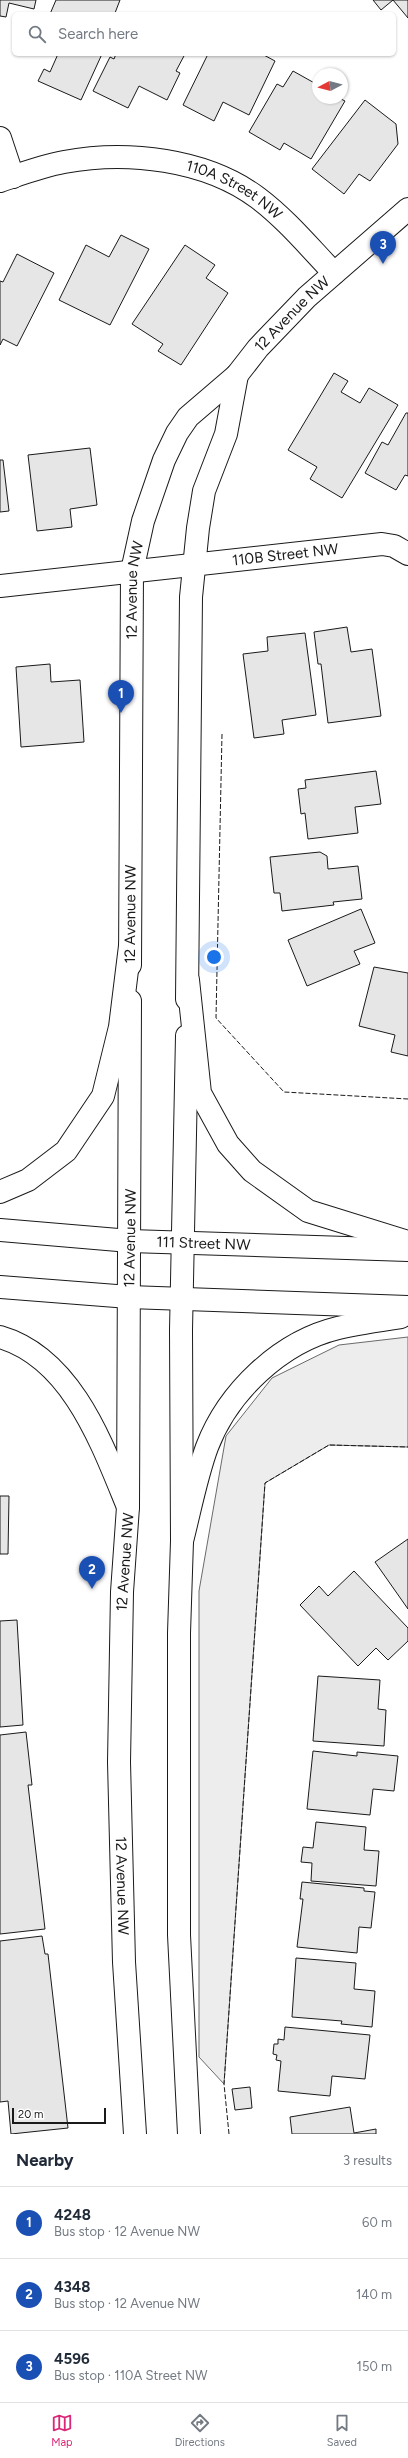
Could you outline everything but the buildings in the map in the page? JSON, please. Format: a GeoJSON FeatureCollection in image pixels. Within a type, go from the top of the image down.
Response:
{"type":"FeatureCollection","features":[{"type":"Feature","properties":{"kind":"street","name":"110A Street NW"},"geometry":{"type":"LineString","coordinates":[[0,138],[6,179],[63,162],[98,158],[145,159],[178,164],[214,175],[241,187],[274,211],[334,273]]}},
{"type":"Feature","properties":{"kind":"street"},"geometry":{"type":"LineString","coordinates":[[334,273],[408,209]]}},
{"type":"Feature","properties":{"kind":"street","name":"12 Avenue NW"},"geometry":{"type":"LineString","coordinates":[[135,2134],[124,1962],[119,1762],[122,1592],[128,1507],[132,571],[143,521],[164,460],[177,433],[200,406],[237,375],[276,328],[334,273]]}},
{"type":"Feature","properties":{"kind":"street","name":"12 Avenue NW"},"geometry":{"type":"LineString","coordinates":[[189,2134],[179,1935],[179,1633],[182,1541],[182,1299],[188,980],[189,637],[193,564],[204,491],[226,434],[237,375]]}},
{"type":"Feature","properties":{"kind":"street","name":"110B Street NW"},"geometry":{"type":"LineString","coordinates":[[0,586],[166,566],[382,544],[406,552]]}},
{"type":"Feature","properties":{"kind":"street"},"geometry":{"type":"LineString","coordinates":[[0,1192],[28,1180],[66,1151],[103,1096],[120,1027],[130,946]]}},
{"type":"Feature","properties":{"kind":"street"},"geometry":{"type":"LineString","coordinates":[[188,980],[200,1093],[228,1144],[252,1171],[308,1211],[408,1242]]}},
{"type":"Feature","properties":{"kind":"street","name":"111 Street NW"},"geometry":{"type":"LineString","coordinates":[[0,1230],[130,1241],[408,1250]]}},
{"type":"Feature","properties":{"kind":"street"},"geometry":{"type":"LineString","coordinates":[[0,1287],[129,1297],[408,1308]]}},
{"type":"Feature","properties":{"kind":"street"},"geometry":{"type":"LineString","coordinates":[[182,1541],[208,1446],[220,1421],[236,1397],[255,1376],[273,1360],[314,1336],[337,1328],[408,1315]]}},
{"type":"Feature","properties":{"kind":"street"},"geometry":{"type":"LineString","coordinates":[[0,1337],[14,1341],[54,1369],[96,1428],[128,1507]]}},
{"type":"Feature","properties":{"kind":"shaded area"},"geometry":{"type":"Polygon","coordinates":[[[408,1337],[408,1447],[329,1445],[265,1483],[224,2084],[199,2057],[199,1591],[226,1436],[272,1378],[339,1345],[408,1337]]]}},
{"type":"Feature","properties":{"kind":"fence"},"geometry":{"type":"LineString","coordinates":[[222,734],[216,1018],[284,1092],[408,1099]]}},
{"type":"Feature","properties":{"kind":"fence"},"geometry":{"type":"LineString","coordinates":[[229,2134],[224,2084],[265,1483],[329,1445],[408,1447]]}},
{"type":"Feature","properties":{"kind":"place","name":"4596"},"geometry":{"type":"Point","coordinates":[383,264]}},
{"type":"Feature","properties":{"kind":"place","name":"4248"},"geometry":{"type":"Point","coordinates":[121,713]}},
{"type":"Feature","properties":{"kind":"place","name":"4348"},"geometry":{"type":"Point","coordinates":[92,1589]}}]}
